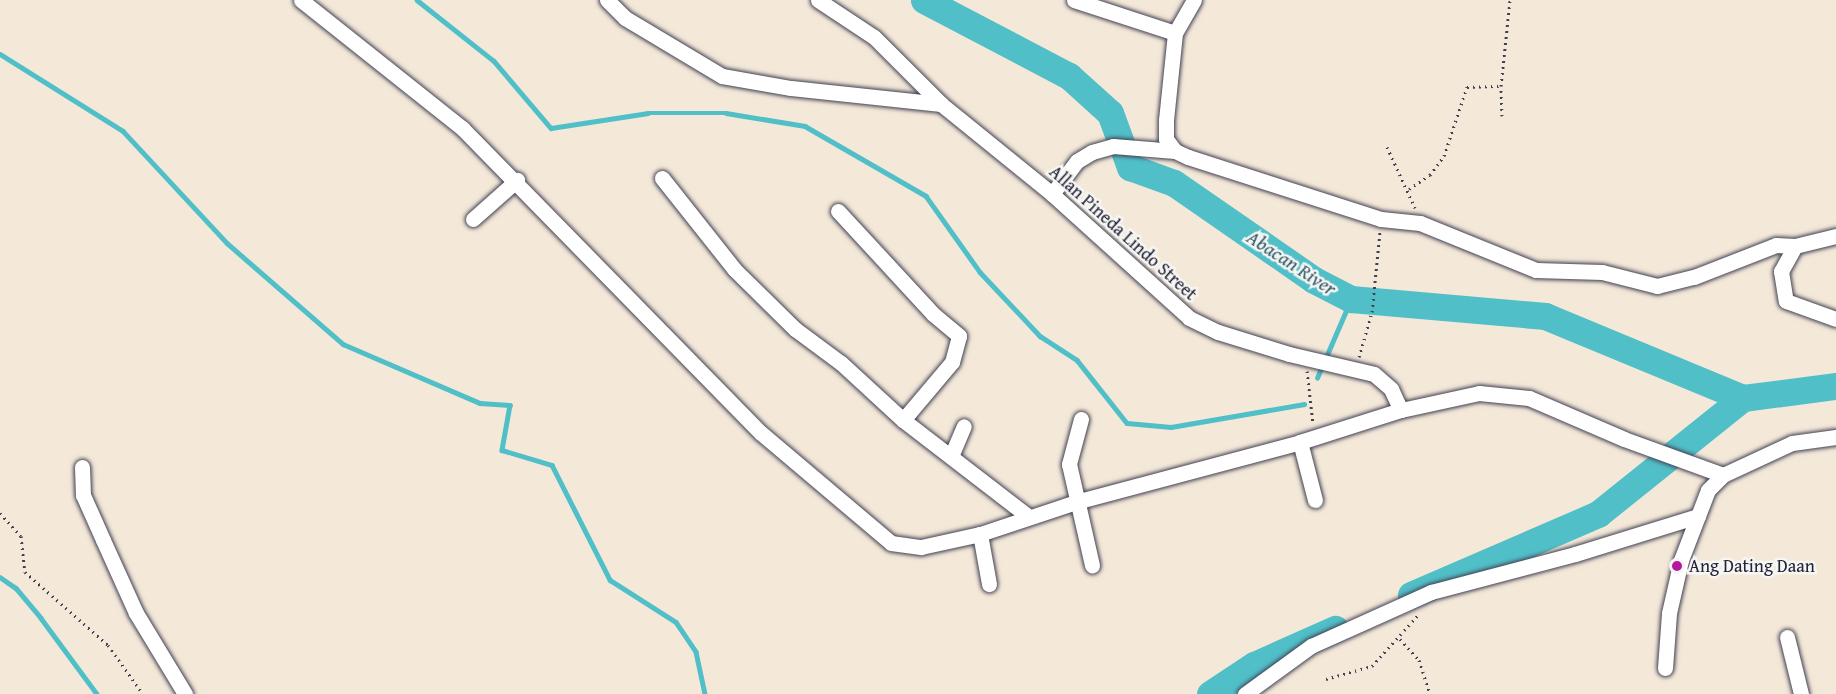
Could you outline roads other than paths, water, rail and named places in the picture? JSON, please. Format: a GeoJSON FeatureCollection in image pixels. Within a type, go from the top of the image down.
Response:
{"type":"FeatureCollection","features":[{"type":"Feature","properties":{"kind":"street"},"geometry":{"type":"LineString","coordinates":[[301,0],[462,128],[517,180],[761,433],[870,529],[891,543],[921,548],[980,534],[1079,501],[1316,438],[1401,410],[1479,393],[1502,393],[1529,398],[1624,439],[1719,473]]}},
{"type":"Feature","properties":{"kind":"street"},"geometry":{"type":"LineString","coordinates":[[607,0],[625,18],[722,76],[791,88],[941,104]]}},
{"type":"Feature","properties":{"kind":"street","name":"Allan Pineda Lindo Street"},"geometry":{"type":"LineString","coordinates":[[818,0],[874,37],[941,104],[1052,194],[1189,318],[1218,332],[1307,359],[1357,368],[1382,379],[1391,388],[1401,410]]}},
{"type":"Feature","properties":{"kind":"street"},"geometry":{"type":"LineString","coordinates":[[1074,0],[1174,33]]}},
{"type":"Feature","properties":{"kind":"street"},"geometry":{"type":"LineString","coordinates":[[1175,151],[1166,139],[1174,33],[1194,0]]}},
{"type":"Feature","properties":{"kind":"street"},"geometry":{"type":"LineString","coordinates":[[1052,194],[1084,156],[1113,147],[1175,151],[1381,224],[1420,223],[1536,270],[1602,272],[1657,286],[1694,277],[1776,245],[1796,246],[1836,236]]}},
{"type":"Feature","properties":{"kind":"street"},"geometry":{"type":"LineString","coordinates":[[662,178],[734,269],[795,329],[841,363],[903,420],[952,454],[1029,517]]}},
{"type":"Feature","properties":{"kind":"street"},"geometry":{"type":"LineString","coordinates":[[473,219],[517,180]]}},
{"type":"Feature","properties":{"kind":"street"},"geometry":{"type":"LineString","coordinates":[[838,211],[933,314],[959,336],[952,362],[903,420]]}},
{"type":"Feature","properties":{"kind":"street"},"geometry":{"type":"LineString","coordinates":[[1796,246],[1781,271],[1785,300],[1836,319]]}},
{"type":"Feature","properties":{"kind":"street"},"geometry":{"type":"LineString","coordinates":[[1081,419],[1069,464],[1092,565]]}},
{"type":"Feature","properties":{"kind":"street"},"geometry":{"type":"LineString","coordinates":[[952,454],[964,426]]}},
{"type":"Feature","properties":{"kind":"street"},"geometry":{"type":"LineString","coordinates":[[1665,668],[1669,613],[1678,571],[1708,490],[1719,473],[1791,443],[1836,437]]}},
{"type":"Feature","properties":{"kind":"street"},"geometry":{"type":"LineString","coordinates":[[1300,442],[1316,500]]}},
{"type":"Feature","properties":{"kind":"street"},"geometry":{"type":"LineString","coordinates":[[82,467],[84,495],[136,613],[185,694]]}},
{"type":"Feature","properties":{"kind":"street"},"geometry":{"type":"LineString","coordinates":[[1245,694],[1311,646],[1431,592],[1575,554],[1698,516]]}},
{"type":"Feature","properties":{"kind":"street"},"geometry":{"type":"LineString","coordinates":[[980,534],[988,584]]}},
{"type":"Feature","properties":{"kind":"street"},"geometry":{"type":"LineString","coordinates":[[1787,637],[1801,694]]}},
{"type":"Feature","properties":{"kind":"waterway"},"geometry":{"type":"LineString","coordinates":[[417,0],[494,61],[551,128],[648,113],[726,113],[805,126],[926,196],[980,272],[1040,336],[1077,360],[1127,423],[1171,427],[1304,404]]}},
{"type":"Feature","properties":{"kind":"waterway","name":"Abacan River"},"geometry":{"type":"LineString","coordinates":[[924,0],[1069,76],[1110,113],[1130,167],[1174,183],[1314,280],[1351,299],[1545,316],[1743,398],[1836,386]]}},
{"type":"Feature","properties":{"kind":"waterway"},"geometry":{"type":"LineString","coordinates":[[0,54],[123,131],[227,243],[343,344],[480,403],[510,405],[502,450],[552,465],[610,580],[676,622],[696,652],[705,694]]}},
{"type":"Feature","properties":{"kind":"waterway"},"geometry":{"type":"LineString","coordinates":[[1317,378],[1351,299]]}},
{"type":"Feature","properties":{"kind":"waterway"},"geometry":{"type":"LineString","coordinates":[[1411,595],[1598,514],[1743,398]]}},
{"type":"Feature","properties":{"kind":"waterway"},"geometry":{"type":"LineString","coordinates":[[0,577],[16,588],[41,618],[97,694]]}},
{"type":"Feature","properties":{"kind":"waterway"},"geometry":{"type":"LineString","coordinates":[[1210,694],[1254,665],[1335,629]]}},
{"type":"Feature","properties":{"kind":"place","name":"Ang Dating Daan"},"geometry":{"type":"Point","coordinates":[1677,566]}}]}
